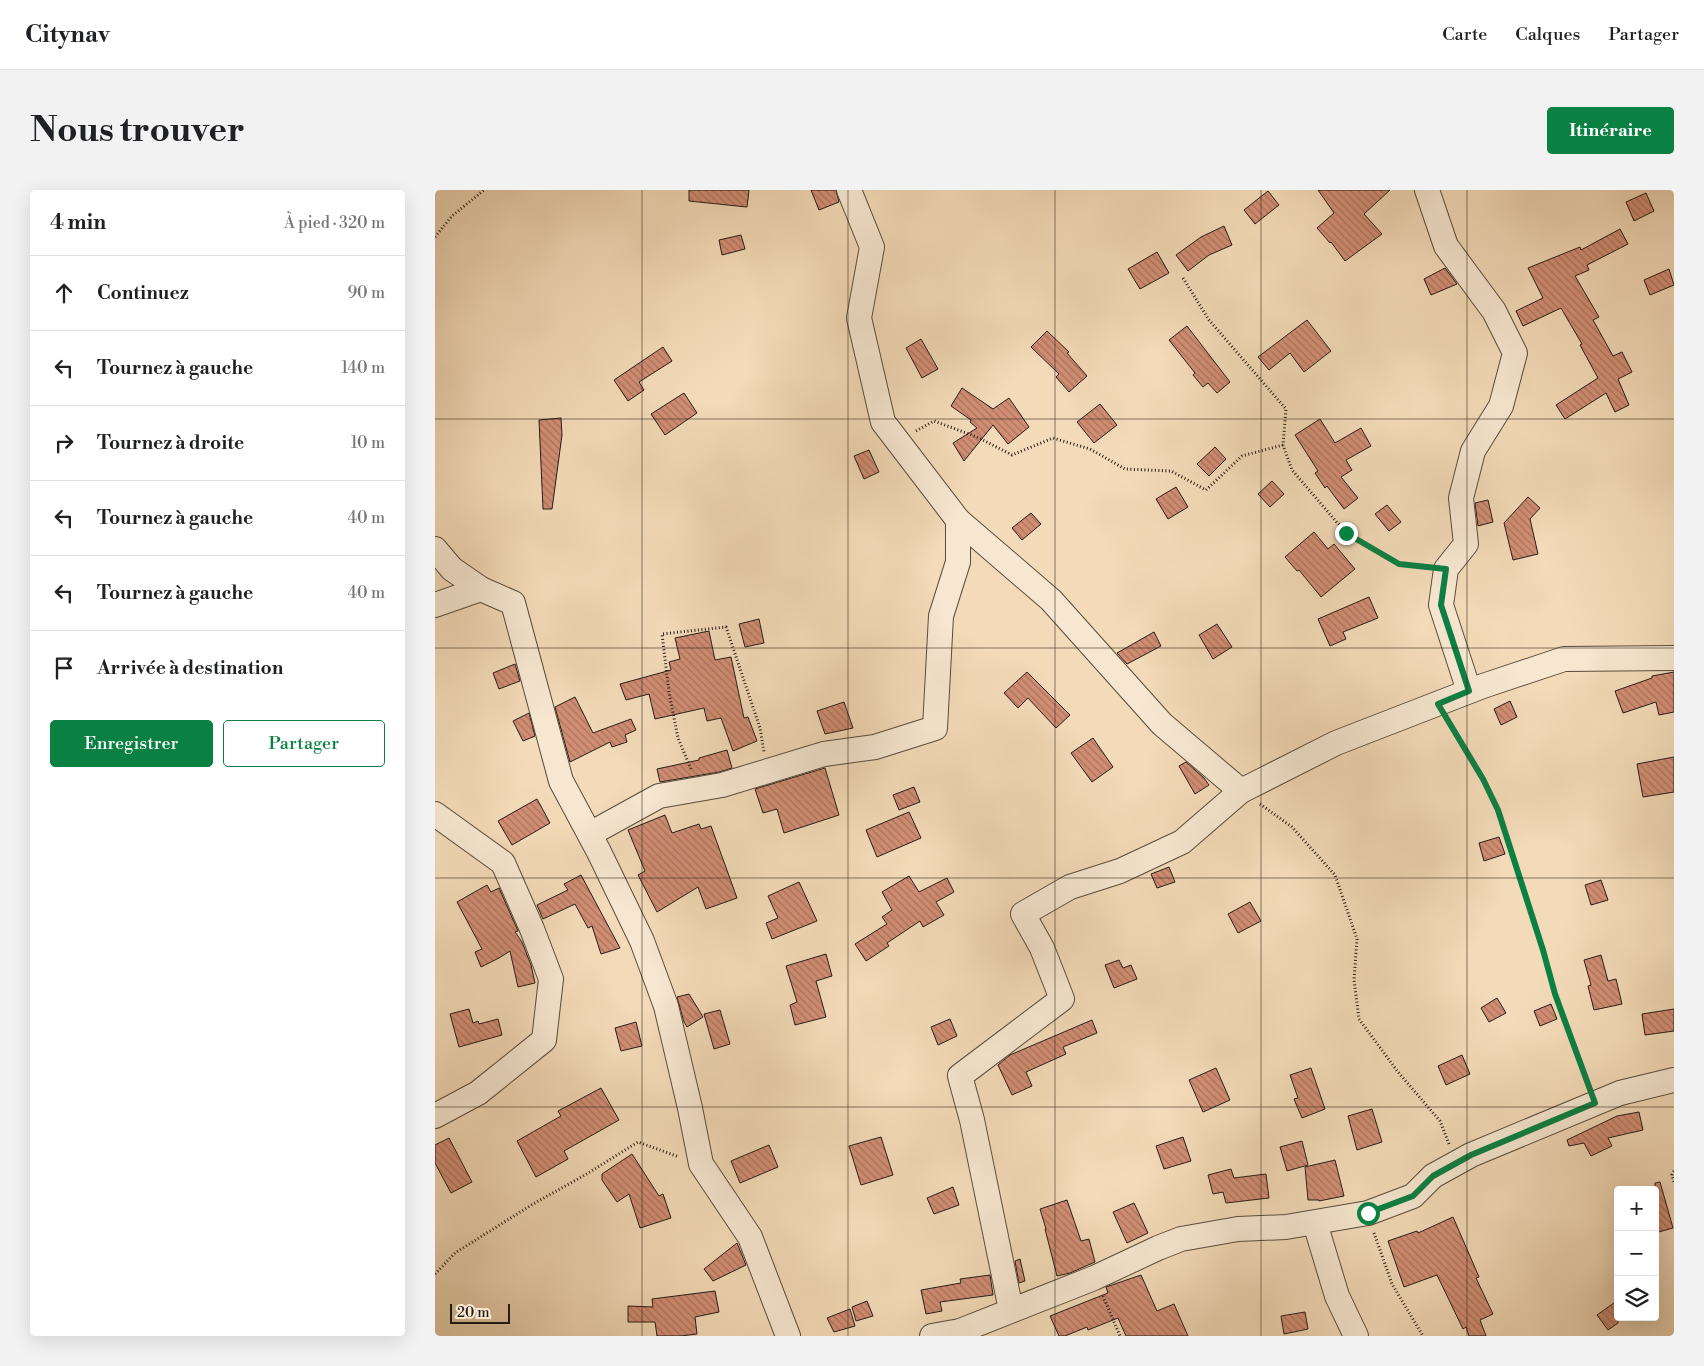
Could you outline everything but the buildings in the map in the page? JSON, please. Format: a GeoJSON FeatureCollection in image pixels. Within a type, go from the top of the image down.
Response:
{"type":"FeatureCollection","features":[{"type":"Feature","properties":{"kind":"street"},"geometry":{"type":"LineString","coordinates":[[849,190],[872,247],[859,318],[883,422],[958,520],[1051,600],[1162,724],[1241,791]]}},
{"type":"Feature","properties":{"kind":"street"},"geometry":{"type":"LineString","coordinates":[[1427,190],[1446,246],[1494,311],[1515,353],[1501,406],[1473,451],[1461,498],[1466,544],[1446,569],[1441,605],[1469,691]]}},
{"type":"Feature","properties":{"kind":"street"},"geometry":{"type":"LineString","coordinates":[[589,834],[659,796],[722,785],[824,754],[875,747],[935,728],[941,616],[958,562],[958,520]]}},
{"type":"Feature","properties":{"kind":"street"},"geometry":{"type":"LineString","coordinates":[[435,549],[452,569],[481,589],[513,604],[561,781],[642,940],[666,1006],[701,1164],[750,1237],[788,1336]]}},
{"type":"Feature","properties":{"kind":"street"},"geometry":{"type":"LineString","coordinates":[[435,605],[481,589]]}},
{"type":"Feature","properties":{"kind":"street"},"geometry":{"type":"LineString","coordinates":[[1011,1310],[976,1138],[960,1076],[1062,999],[1042,948],[1023,914],[1070,887],[1120,871],[1182,842],[1241,791],[1336,743],[1469,691],[1564,659],[1674,658]]}},
{"type":"Feature","properties":{"kind":"street"},"geometry":{"type":"LineString","coordinates":[[435,814],[503,863],[532,929],[551,979],[543,1040],[477,1093],[435,1116]]}},
{"type":"Feature","properties":{"kind":"street"},"geometry":{"type":"LineString","coordinates":[[932,1336],[960,1331],[1094,1278],[1158,1248],[1181,1240],[1238,1229],[1286,1227],[1368,1213],[1413,1196],[1433,1176],[1471,1155],[1620,1093],[1674,1080]]}},
{"type":"Feature","properties":{"kind":"street"},"geometry":{"type":"LineString","coordinates":[[1315,1223],[1337,1296],[1356,1336]]}},
{"type":"Feature","properties":{"kind":"path"},"geometry":{"type":"LineString","coordinates":[[435,237],[452,216],[485,190]]}},
{"type":"Feature","properties":{"kind":"path"},"geometry":{"type":"LineString","coordinates":[[1183,278],[1209,320],[1286,409],[1283,445],[1292,470],[1346,533],[1399,564],[1446,569]]}},
{"type":"Feature","properties":{"kind":"path"},"geometry":{"type":"LineString","coordinates":[[898,442],[934,421],[977,437],[1013,455],[1053,438],[1090,449],[1125,469],[1171,471],[1206,490],[1242,456],[1283,445]]}},
{"type":"Feature","properties":{"kind":"path"},"geometry":{"type":"LineString","coordinates":[[699,789],[678,738],[669,692],[662,634],[726,627],[760,728],[767,772]]}},
{"type":"Feature","properties":{"kind":"path"},"geometry":{"type":"LineString","coordinates":[[1438,704],[1483,779],[1498,810],[1543,950],[1555,994],[1595,1103]]}},
{"type":"Feature","properties":{"kind":"path"},"geometry":{"type":"LineString","coordinates":[[1241,791],[1292,827],[1335,875],[1357,939],[1354,980],[1359,1019],[1399,1072],[1440,1121],[1457,1163]]}},
{"type":"Feature","properties":{"kind":"path"},"geometry":{"type":"LineString","coordinates":[[435,1274],[455,1252],[638,1142],[701,1164]]}},
{"type":"Feature","properties":{"kind":"path"},"geometry":{"type":"LineString","coordinates":[[1674,1171],[1672,1175],[1674,1182]]}},
{"type":"Feature","properties":{"kind":"path"},"geometry":{"type":"LineString","coordinates":[[1368,1213],[1392,1284],[1423,1336]]}},
{"type":"Feature","properties":{"kind":"path"},"geometry":{"type":"LineString","coordinates":[[1094,1278],[1120,1336]]}},
{"type":"Feature","properties":{"kind":"route"},"geometry":{"type":"LineString","coordinates":[[1346,533],[1399,564],[1446,569],[1441,605],[1469,691],[1438,704],[1483,779],[1498,810],[1543,950],[1555,994],[1595,1103],[1471,1155],[1433,1176],[1413,1196],[1368,1213]]}}]}
